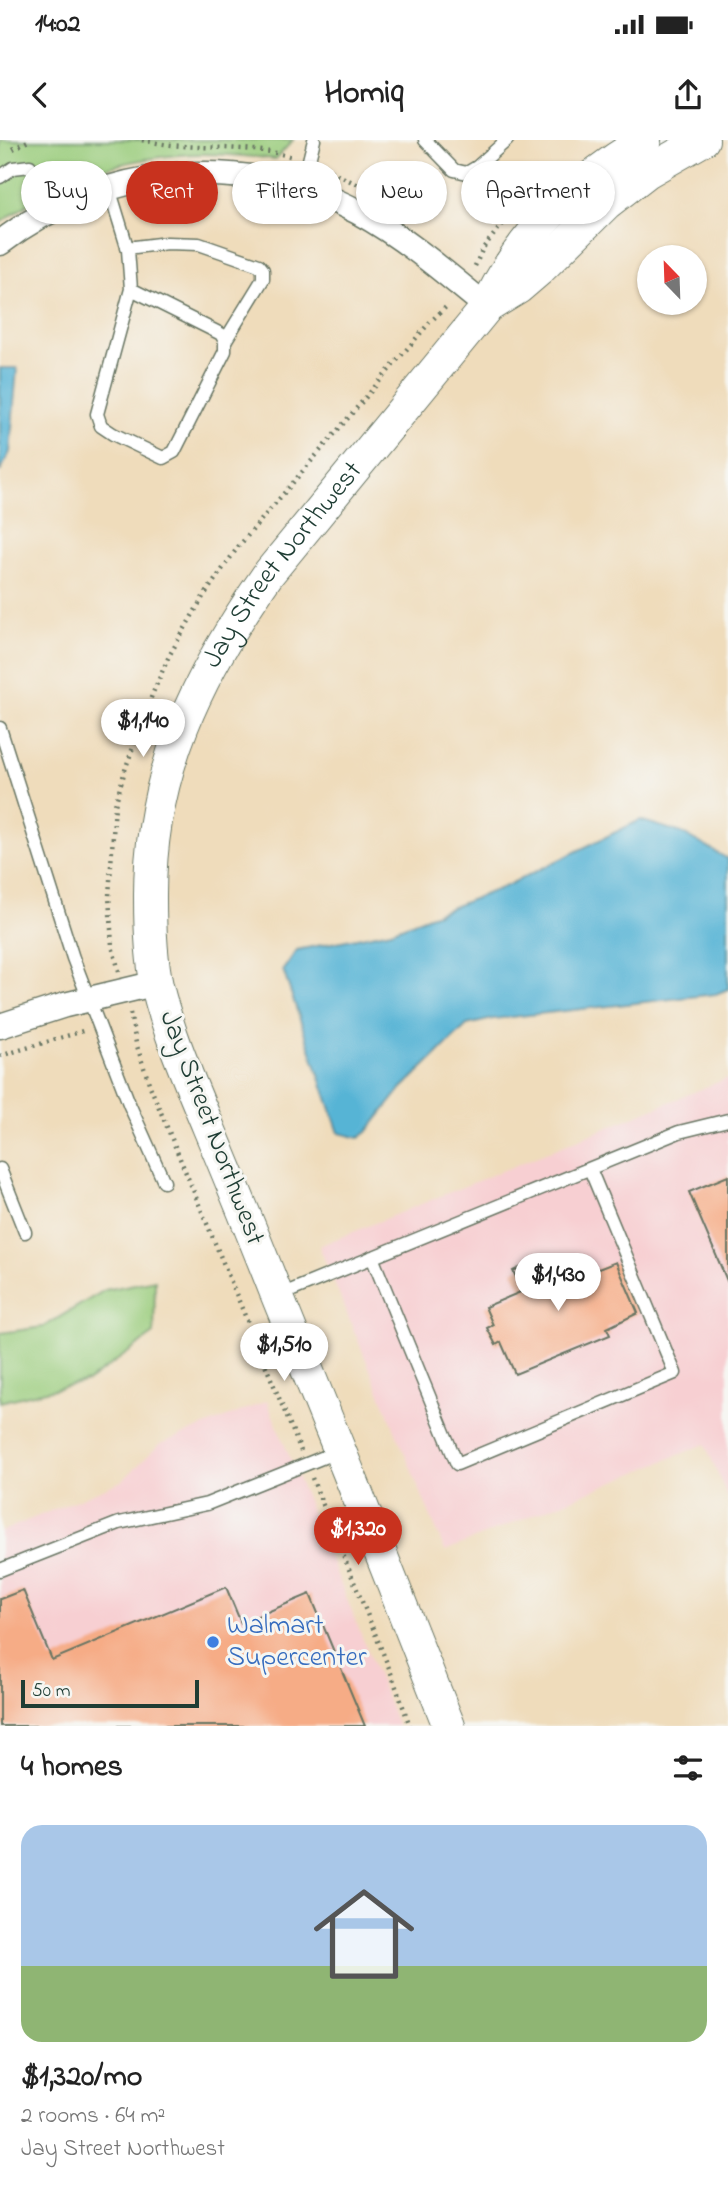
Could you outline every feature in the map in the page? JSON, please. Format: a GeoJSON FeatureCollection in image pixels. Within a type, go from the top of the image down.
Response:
{"type":"FeatureCollection","features":[{"type":"Feature","properties":{"kind":"street","name":"Jay Street Northwest"},"geometry":{"type":"LineString","coordinates":[[449,1726],[278,1296],[172,1039],[157,983],[150,930],[150,865],[157,807],[170,758],[190,704],[240,614],[269,573],[487,307],[499,280],[531,235],[582,183],[645,140]]}},
{"type":"Feature","properties":{"kind":"street","name":"Jay Street Northwest"},"geometry":{"type":"LineString","coordinates":[[487,307],[518,288],[607,203],[647,172],[703,140]]}},
{"type":"Feature","properties":{"kind":"street"},"geometry":{"type":"LineString","coordinates":[[112,187],[171,175],[201,173],[232,176]]}},
{"type":"Feature","properties":{"kind":"street"},"geometry":{"type":"LineString","coordinates":[[342,205],[380,226],[487,307]]}},
{"type":"Feature","properties":{"kind":"street"},"geometry":{"type":"LineString","coordinates":[[0,243],[31,224]]}},
{"type":"Feature","properties":{"kind":"street"},"geometry":{"type":"LineString","coordinates":[[0,1026],[88,999],[157,983]]}},
{"type":"Feature","properties":{"kind":"lane"},"geometry":{"type":"LineString","coordinates":[[309,161],[314,140]]}},
{"type":"Feature","properties":{"kind":"lane"},"geometry":{"type":"LineString","coordinates":[[425,140],[454,170],[467,173],[507,140]]}},
{"type":"Feature","properties":{"kind":"lane"},"geometry":{"type":"LineString","coordinates":[[0,177],[13,168],[21,167]]}},
{"type":"Feature","properties":{"kind":"lane"},"geometry":{"type":"LineString","coordinates":[[112,201],[127,248],[131,289],[97,414],[102,426],[113,435],[163,458],[174,452],[225,351],[225,341],[221,334],[131,289]]}},
{"type":"Feature","properties":{"kind":"lane"},"geometry":{"type":"LineString","coordinates":[[127,248],[167,243],[199,244],[259,265],[263,270],[263,279],[225,341]]}},
{"type":"Feature","properties":{"kind":"lane"},"geometry":{"type":"LineString","coordinates":[[0,728],[73,958],[130,1106],[164,1182]]}},
{"type":"Feature","properties":{"kind":"lane"},"geometry":{"type":"LineString","coordinates":[[278,1296],[679,1132],[728,1120]]}},
{"type":"Feature","properties":{"kind":"lane"},"geometry":{"type":"LineString","coordinates":[[0,1169],[25,1232]]}},
{"type":"Feature","properties":{"kind":"lane"},"geometry":{"type":"LineString","coordinates":[[372,1257],[457,1464],[675,1373],[590,1169]]}},
{"type":"Feature","properties":{"kind":"lane"},"geometry":{"type":"LineString","coordinates":[[0,1570],[119,1522],[207,1504],[340,1451]]}},
{"type":"Feature","properties":{"kind":"path"},"geometry":{"type":"LineString","coordinates":[[142,140],[289,156]]}},
{"type":"Feature","properties":{"kind":"path"},"geometry":{"type":"LineString","coordinates":[[0,1056],[131,1020],[150,1086],[293,1432]]}},
{"type":"Feature","properties":{"kind":"path"},"geometry":{"type":"LineString","coordinates":[[320,1498],[410,1726]]}},
{"type":"Feature","properties":{"kind":"shaded area"},"geometry":{"type":"Polygon","coordinates":[[[728,1078],[728,1498],[705,1444],[445,1551],[319,1246],[728,1078]]]}},
{"type":"Feature","properties":{"kind":"shaded area"},"geometry":{"type":"Polygon","coordinates":[[[267,1401],[398,1726],[0,1726],[0,1532],[122,1481],[160,1444],[267,1401]]]}},
{"type":"Feature","properties":{"kind":"green space"},"geometry":{"type":"Polygon","coordinates":[[[0,140],[293,140],[276,159],[191,154],[126,161],[112,167],[112,161],[21,161],[21,209],[0,223],[0,140]]]}},
{"type":"Feature","properties":{"kind":"green space"},"geometry":{"type":"Polygon","coordinates":[[[155,1280],[154,1334],[88,1381],[0,1402],[0,1333],[43,1327],[105,1290],[155,1280]]]}},
{"type":"Feature","properties":{"kind":"water"},"geometry":{"type":"Polygon","coordinates":[[[0,368],[17,368],[10,452],[0,472],[0,368]]]}},
{"type":"Feature","properties":{"kind":"water"},"geometry":{"type":"Polygon","coordinates":[[[640,820],[682,833],[728,859],[728,989],[716,994],[493,1019],[467,1025],[402,1088],[367,1132],[359,1138],[339,1133],[283,970],[297,950],[391,931],[504,887],[640,820]]]}},
{"type":"Feature","properties":{"kind":"building"},"geometry":{"type":"Polygon","coordinates":[[[728,1176],[728,1283],[689,1192],[728,1176]]]}},
{"type":"Feature","properties":{"kind":"building"},"geometry":{"type":"Polygon","coordinates":[[[540,1258],[549,1281],[582,1266],[586,1274],[616,1262],[638,1313],[607,1328],[610,1335],[515,1374],[501,1342],[496,1345],[487,1328],[493,1325],[485,1307],[523,1291],[513,1271],[540,1258]]]}},
{"type":"Feature","properties":{"kind":"building","name":"Walmart Supercenter"},"geometry":{"type":"Polygon","coordinates":[[[226,1587],[241,1623],[310,1594],[365,1726],[0,1726],[0,1599],[23,1590],[52,1660],[226,1587]]]}},
{"type":"Feature","properties":{"kind":"place","name":"Walmart Supercenter"},"geometry":{"type":"Point","coordinates":[213,1642]}}]}
